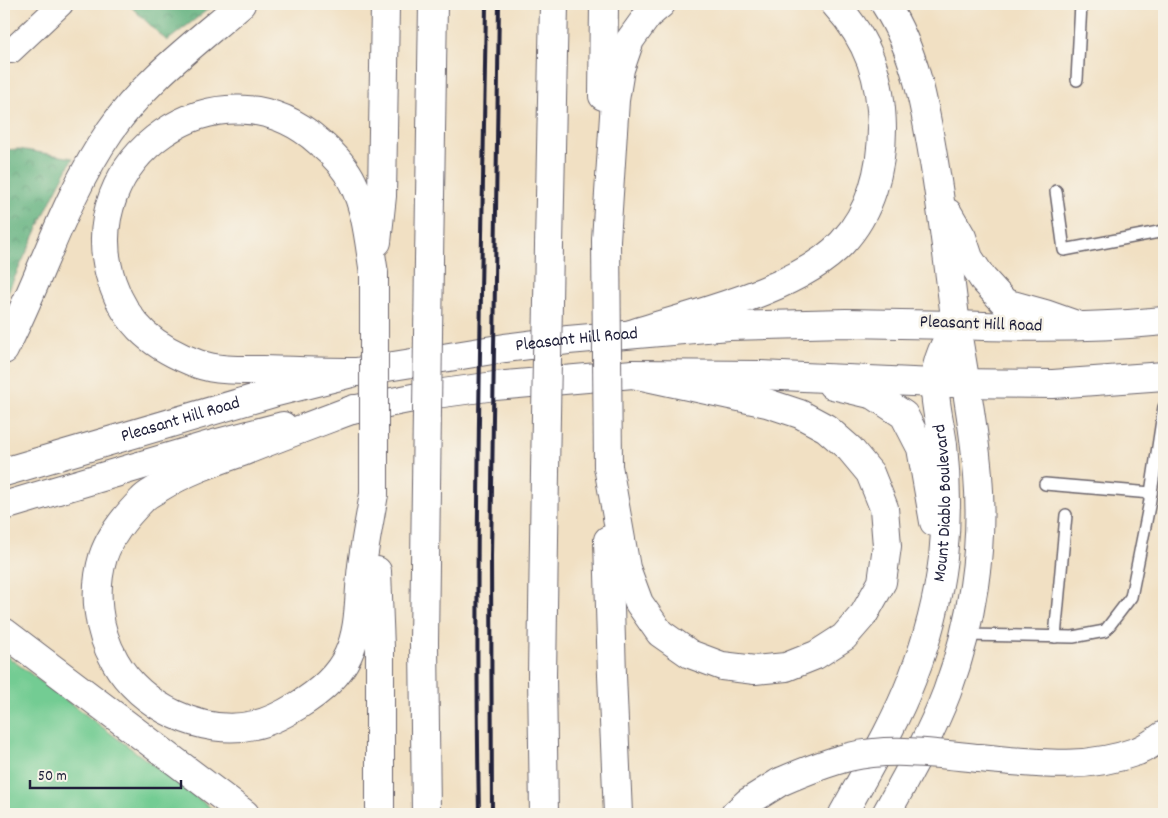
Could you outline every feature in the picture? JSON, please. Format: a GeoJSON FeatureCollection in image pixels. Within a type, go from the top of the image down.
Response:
{"type":"FeatureCollection","features":[{"type":"Feature","properties":{"kind":"main road"},"geometry":{"type":"LineString","coordinates":[[4,350],[69,204],[90,162],[111,129],[134,100],[160,74],[241,4]]}},
{"type":"Feature","properties":{"kind":"main road"},"geometry":{"type":"LineString","coordinates":[[380,814],[380,648],[374,494],[374,273],[382,196],[385,4]]}},
{"type":"Feature","properties":{"kind":"main road"},"geometry":{"type":"LineString","coordinates":[[426,814],[424,705],[433,4]]}},
{"type":"Feature","properties":{"kind":"main road"},"geometry":{"type":"LineString","coordinates":[[544,814],[542,667],[554,4]]}},
{"type":"Feature","properties":{"kind":"main road"},"geometry":{"type":"LineString","coordinates":[[604,4],[603,168],[606,240],[610,609],[618,814]]}},
{"type":"Feature","properties":{"kind":"main road"},"geometry":{"type":"LineString","coordinates":[[606,240],[615,100],[620,69],[630,40],[648,15],[661,4]]}},
{"type":"Feature","properties":{"kind":"main road"},"geometry":{"type":"LineString","coordinates":[[631,334],[753,296],[787,280],[816,264],[842,243],[861,217],[875,186],[882,151],[882,114],[877,78],[866,46],[851,21],[835,4]]}},
{"type":"Feature","properties":{"kind":"main road"},"geometry":{"type":"LineString","coordinates":[[884,4],[895,20],[913,60],[924,106],[940,198],[956,325]]}},
{"type":"Feature","properties":{"kind":"main road"},"geometry":{"type":"LineString","coordinates":[[356,372],[232,369],[199,364],[168,351],[141,332],[119,302],[107,268],[105,232],[111,199],[127,168],[153,140],[181,122],[211,112],[245,110],[276,116],[306,130],[330,152],[353,183],[365,216],[374,273]]}},
{"type":"Feature","properties":{"kind":"main road"},"geometry":{"type":"LineString","coordinates":[[940,198],[962,237],[969,258],[982,279],[1004,303],[1045,314],[1079,326]]}},
{"type":"Feature","properties":{"kind":"main road","name":"Pleasant Hill Road"},"geometry":{"type":"LineString","coordinates":[[4,472],[272,393],[356,372],[505,348],[631,334],[786,324],[904,323],[1014,327],[1079,326],[1164,321]]}},
{"type":"Feature","properties":{"kind":"main road","name":"Mount Diablo Boulevard"},"geometry":{"type":"LineString","coordinates":[[843,814],[894,719],[912,679],[925,639],[942,560],[947,519],[947,482],[934,383],[942,350],[956,325]]}},
{"type":"Feature","properties":{"kind":"main road","name":"Mount Diablo Boulevard"},"geometry":{"type":"LineString","coordinates":[[886,814],[928,735],[947,692],[971,606],[979,520],[979,477],[956,325]]}},
{"type":"Feature","properties":{"kind":"main road"},"geometry":{"type":"LineString","coordinates":[[608,466],[626,568],[639,603],[660,633],[690,654],[722,666],[755,670],[786,666],[816,654],[844,637],[864,614],[882,582],[887,546],[884,508],[870,473],[850,449],[826,428],[800,414],[767,403],[633,374]]}},
{"type":"Feature","properties":{"kind":"main road","name":"Pleasant Hill Road"},"geometry":{"type":"LineString","coordinates":[[4,506],[210,445],[354,409],[495,386],[633,374],[796,376],[966,384],[1053,384],[1164,376]]}},
{"type":"Feature","properties":{"kind":"main road"},"geometry":{"type":"LineString","coordinates":[[796,376],[874,395],[904,415],[921,448],[942,560]]}},
{"type":"Feature","properties":{"kind":"main road"},"geometry":{"type":"LineString","coordinates":[[354,409],[201,467],[144,498],[120,524],[103,556],[97,591],[101,627],[115,661],[136,688],[162,708],[195,723],[226,728],[254,726],[282,716],[307,700],[330,681],[348,656],[358,622],[362,567],[374,494]]}},
{"type":"Feature","properties":{"kind":"main road"},"geometry":{"type":"LineString","coordinates":[[4,632],[245,814]]}},
{"type":"Feature","properties":{"kind":"main road"},"geometry":{"type":"LineString","coordinates":[[735,814],[748,802],[780,782],[817,766],[850,756],[912,752],[1076,765],[1107,760],[1140,750],[1164,735]]}},
{"type":"Feature","properties":{"kind":"street"},"geometry":{"type":"LineString","coordinates":[[4,50],[11,51],[62,4]]}},
{"type":"Feature","properties":{"kind":"lane"},"geometry":{"type":"LineString","coordinates":[[1077,80],[1081,4]]}},
{"type":"Feature","properties":{"kind":"lane"},"geometry":{"type":"LineString","coordinates":[[1056,191],[1064,250],[1164,231]]}},
{"type":"Feature","properties":{"kind":"lane"},"geometry":{"type":"LineString","coordinates":[[964,635],[1073,637],[1105,631],[1131,597],[1151,493],[1164,407]]}},
{"type":"Feature","properties":{"kind":"lane"},"geometry":{"type":"LineString","coordinates":[[1045,484],[1151,493]]}},
{"type":"Feature","properties":{"kind":"lane"},"geometry":{"type":"LineString","coordinates":[[1055,636],[1066,515]]}},
{"type":"Feature","properties":{"kind":"green space"},"geometry":{"type":"Polygon","coordinates":[[[128,4],[215,4],[167,41],[128,4]]]}},
{"type":"Feature","properties":{"kind":"green space"},"geometry":{"type":"Polygon","coordinates":[[[19,149],[73,158],[4,300],[4,150],[19,149]]]}},
{"type":"Feature","properties":{"kind":"green space"},"geometry":{"type":"Polygon","coordinates":[[[4,654],[207,805],[219,814],[4,814],[4,654]]]}},
{"type":"Feature","properties":{"kind":"railway"},"geometry":{"type":"LineString","coordinates":[[479,814],[477,612],[486,4]]}},
{"type":"Feature","properties":{"kind":"railway"},"geometry":{"type":"LineString","coordinates":[[492,814],[491,556],[499,4]]}}]}
